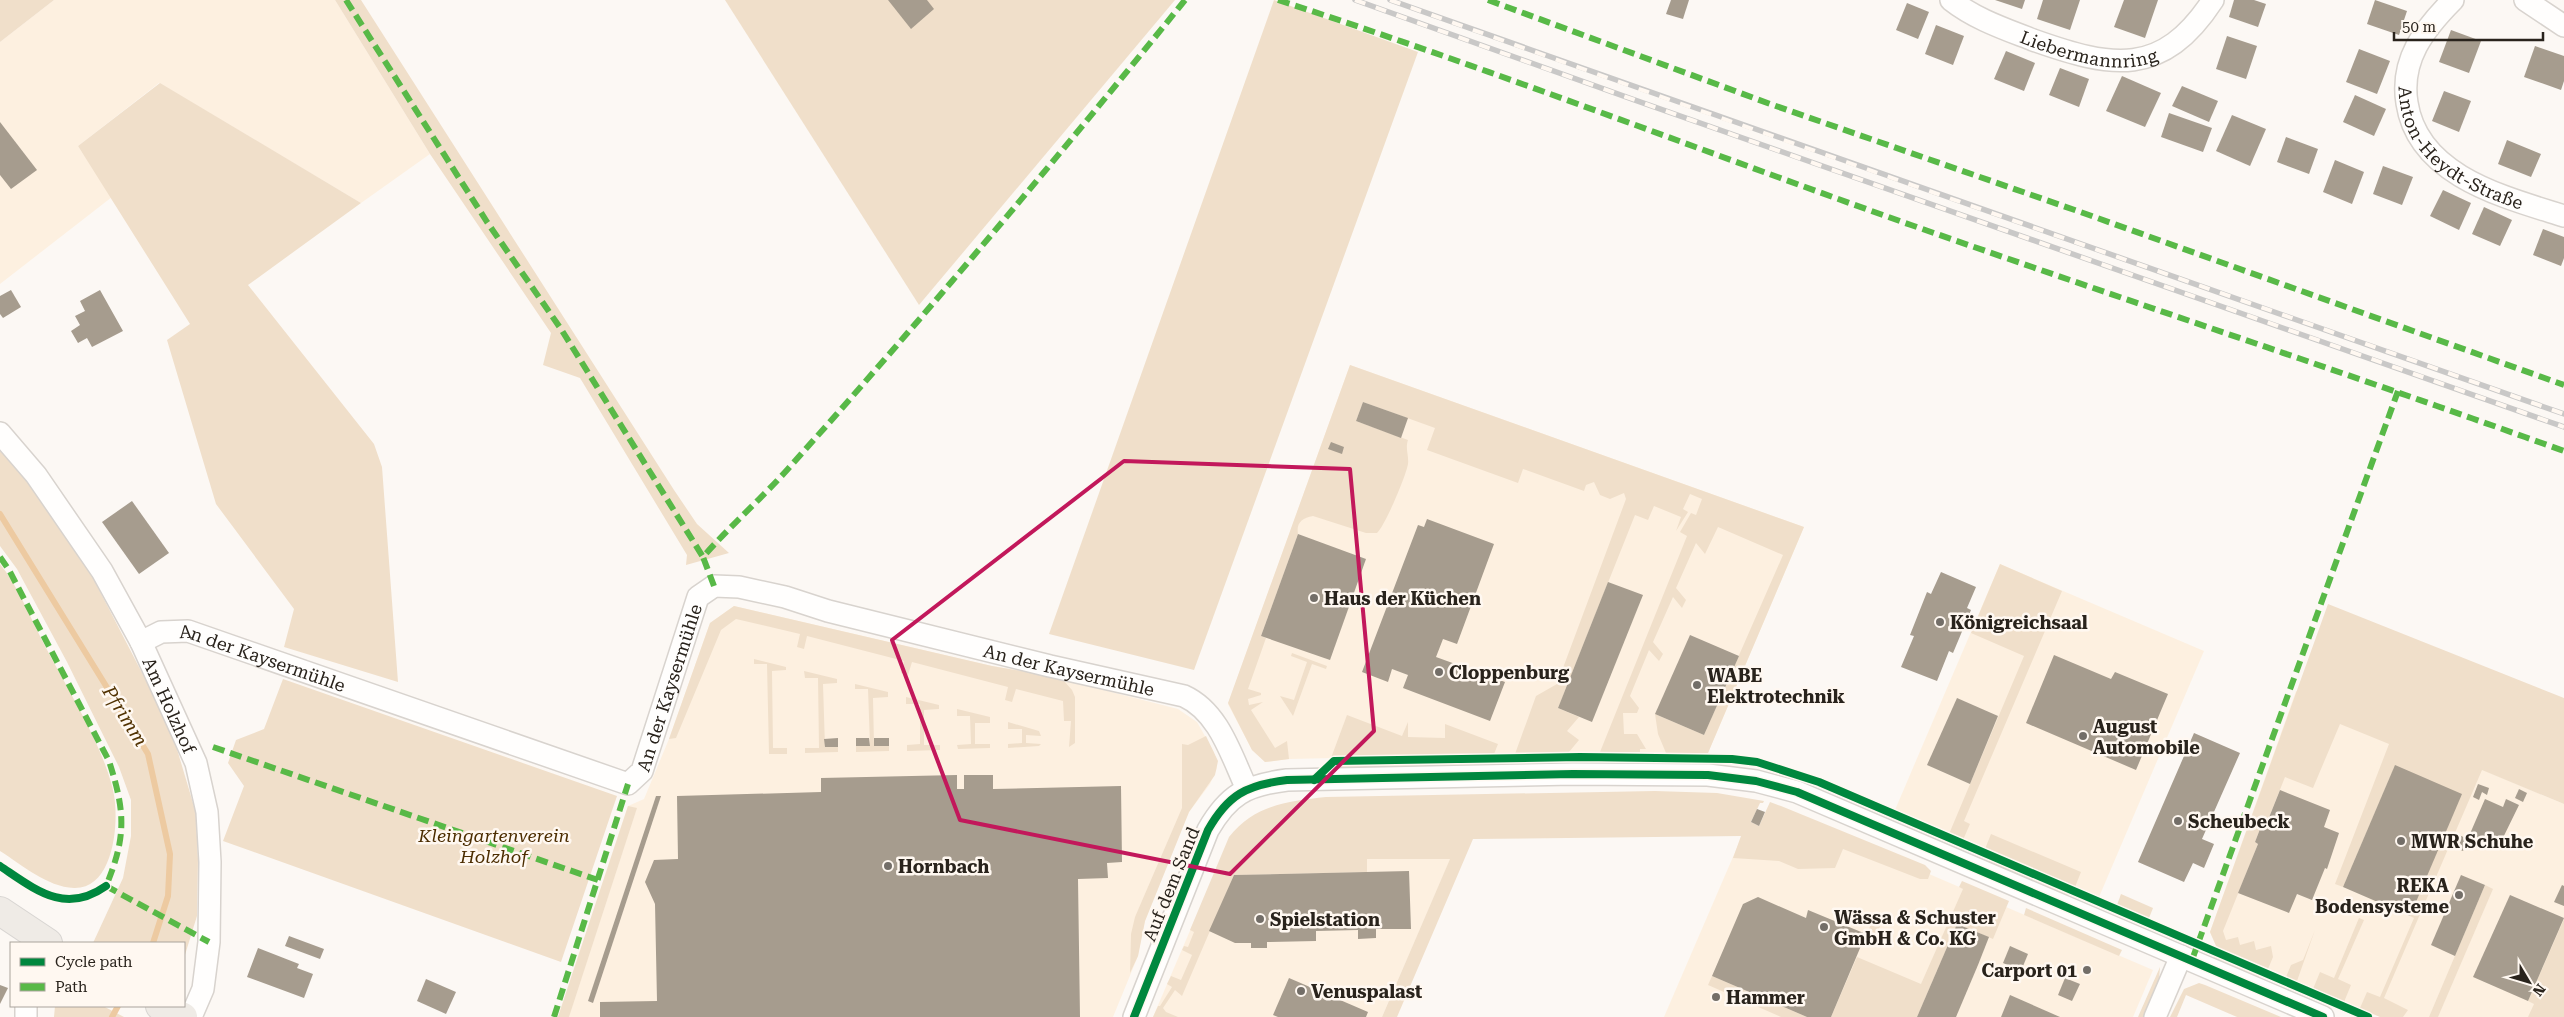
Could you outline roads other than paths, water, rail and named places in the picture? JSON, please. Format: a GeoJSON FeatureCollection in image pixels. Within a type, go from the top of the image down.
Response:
{"type":"FeatureCollection","features":[{"type":"Feature","properties":{"kind":"main road"},"geometry":{"type":"LineString","coordinates":[[0,911],[47,942]]}},
{"type":"Feature","properties":{"kind":"main road"},"geometry":{"type":"LineString","coordinates":[[162,1007],[183,1017]]}},
{"type":"Feature","properties":{"kind":"street","name":"Liebermannring"},"geometry":{"type":"LineString","coordinates":[[1951,0],[1997,26],[2064,50],[2110,61],[2131,61],[2149,57],[2169,48],[2186,36],[2213,0]]}},
{"type":"Feature","properties":{"kind":"street","name":"Anton-Heydt-Straße"},"geometry":{"type":"LineString","coordinates":[[2453,0],[2423,33],[2408,65],[2405,94],[2411,125],[2426,150],[2468,179],[2518,202],[2564,216]]}},
{"type":"Feature","properties":{"kind":"street"},"geometry":{"type":"LineString","coordinates":[[2525,0],[2564,26]]}},
{"type":"Feature","properties":{"kind":"street","name":"Am Holzhof"},"geometry":{"type":"LineString","coordinates":[[0,433],[36,475],[102,571],[141,642],[196,763],[207,812],[210,862],[209,942],[203,989],[191,1017]]}},
{"type":"Feature","properties":{"kind":"street","name":"An der Kaysermühle"},"geometry":{"type":"LineString","coordinates":[[141,642],[161,632],[188,631],[628,784],[642,771],[698,597],[714,586],[739,587],[785,597],[828,611],[1050,666],[1184,696],[1194,701],[1209,714],[1247,789]]}},
{"type":"Feature","properties":{"kind":"street","name":"Auf dem Sand"},"geometry":{"type":"LineString","coordinates":[[1134,1017],[1208,830],[1224,805],[1247,789],[1267,782],[1287,780],[1573,774],[1708,775],[1749,780],[1797,792],[2323,1017]]}},
{"type":"Feature","properties":{"kind":"street"},"geometry":{"type":"LineString","coordinates":[[2155,1017],[2181,956]]}},
{"type":"Feature","properties":{"kind":"waterway","name":"Pfrimm"},"geometry":{"type":"LineString","coordinates":[[0,514],[148,754],[170,854],[168,896],[153,942]]}},
{"type":"Feature","properties":{"kind":"waterway","name":"Pfrimm"},"geometry":{"type":"LineString","coordinates":[[112,1017],[117,1007]]}},
{"type":"Feature","properties":{"kind":"railway"},"geometry":{"type":"LineString","coordinates":[[1355,0],[2564,427]]}},
{"type":"Feature","properties":{"kind":"railway"},"geometry":{"type":"LineString","coordinates":[[1390,0],[1683,105],[2564,414]]}},
{"type":"Feature","properties":{"kind":"place","name":"Haus der Küchen"},"geometry":{"type":"Point","coordinates":[1314,598]}},
{"type":"Feature","properties":{"kind":"place","name":"Königreichsaal"},"geometry":{"type":"Point","coordinates":[1940,622]}},
{"type":"Feature","properties":{"kind":"place","name":"Cloppenburg"},"geometry":{"type":"Point","coordinates":[1439,672]}},
{"type":"Feature","properties":{"kind":"place","name":"WABE Elektrotechnik"},"geometry":{"type":"Point","coordinates":[1697,685]}},
{"type":"Feature","properties":{"kind":"place","name":"August Automobile"},"geometry":{"type":"Point","coordinates":[2083,736]}},
{"type":"Feature","properties":{"kind":"place","name":"Scheubeck"},"geometry":{"type":"Point","coordinates":[2178,821]}},
{"type":"Feature","properties":{"kind":"place","name":"MWR Schuhe"},"geometry":{"type":"Point","coordinates":[2401,841]}},
{"type":"Feature","properties":{"kind":"place","name":"Hornbach"},"geometry":{"type":"Point","coordinates":[888,866]}},
{"type":"Feature","properties":{"kind":"place","name":"REKA Bodensysteme"},"geometry":{"type":"Point","coordinates":[2459,895]}},
{"type":"Feature","properties":{"kind":"place","name":"Spielstation"},"geometry":{"type":"Point","coordinates":[1260,919]}},
{"type":"Feature","properties":{"kind":"place","name":"Wässa & Schuster GmbH & Co. KG"},"geometry":{"type":"Point","coordinates":[1824,927]}},
{"type":"Feature","properties":{"kind":"place","name":"Carport 01"},"geometry":{"type":"Point","coordinates":[2087,970]}},
{"type":"Feature","properties":{"kind":"place","name":"Venuspalast"},"geometry":{"type":"Point","coordinates":[1301,991]}},
{"type":"Feature","properties":{"kind":"place","name":"Hammer"},"geometry":{"type":"Point","coordinates":[1716,997]}},
{"type":"Feature","properties":{"kind":"park label","name":"Kleingartenverein Holzhof"},"geometry":{"type":"Point","coordinates":[494,845]}}]}
